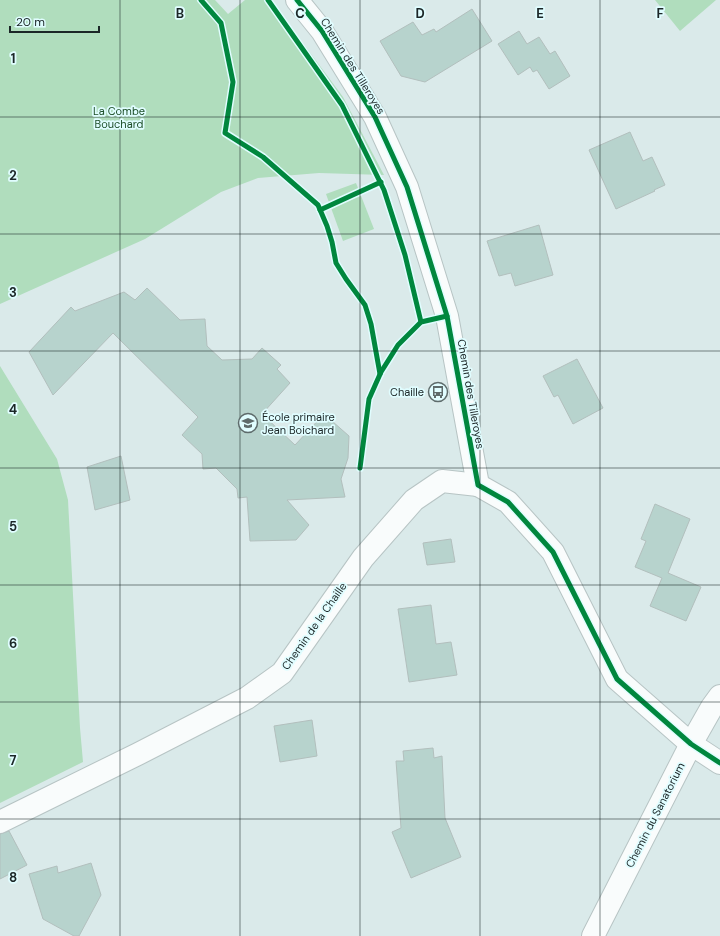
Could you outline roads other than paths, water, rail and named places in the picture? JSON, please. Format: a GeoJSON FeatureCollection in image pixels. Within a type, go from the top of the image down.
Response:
{"type":"FeatureCollection","features":[{"type":"Feature","properties":{"kind":"street","name":"Chemin des Tilleroyes"},"geometry":{"type":"LineString","coordinates":[[297,0],[322,31],[375,117],[407,187],[447,316],[478,485]]}},
{"type":"Feature","properties":{"kind":"street","name":"Chemin de la Chaille"},"geometry":{"type":"LineString","coordinates":[[0,822],[247,698],[282,672],[363,558],[414,500],[442,481],[478,485]]}},
{"type":"Feature","properties":{"kind":"street"},"geometry":{"type":"LineString","coordinates":[[478,485],[508,502],[553,552],[617,679],[691,744],[720,764]]}},
{"type":"Feature","properties":{"kind":"street","name":"Chemin du Sanatorium"},"geometry":{"type":"LineString","coordinates":[[593,936],[691,744],[720,696]]}},
{"type":"Feature","properties":{"kind":"place","name":"Chaille"},"geometry":{"type":"Point","coordinates":[438,392]}},
{"type":"Feature","properties":{"kind":"place","name":"École primaire Jean Boichard"},"geometry":{"type":"Point","coordinates":[248,423]}},
{"type":"Feature","properties":{"kind":"park label","name":"La Combe Bouchard"},"geometry":{"type":"Point","coordinates":[119,117]}}]}
